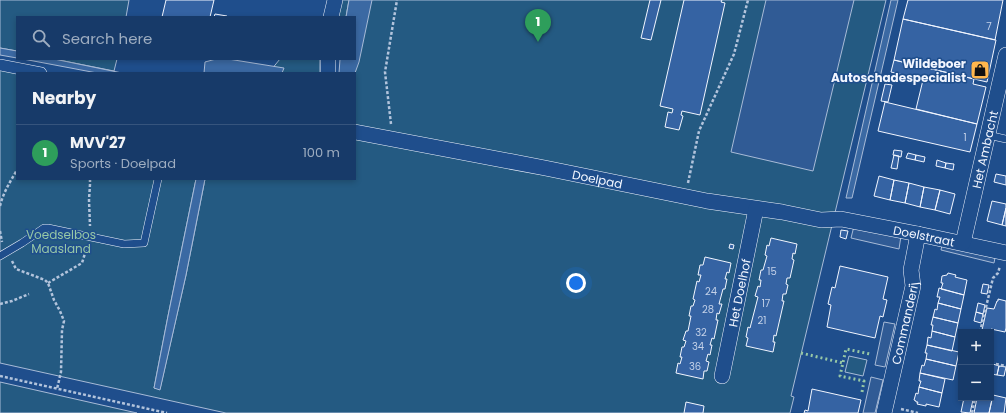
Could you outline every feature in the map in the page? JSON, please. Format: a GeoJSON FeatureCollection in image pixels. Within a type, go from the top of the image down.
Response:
{"type":"FeatureCollection","features":[{"type":"Feature","properties":{"kind":"street"},"geometry":{"type":"LineString","coordinates":[[331,16],[335,0]]}},
{"type":"Feature","properties":{"kind":"street"},"geometry":{"type":"LineString","coordinates":[[328,60],[328,72]]}},
{"type":"Feature","properties":{"kind":"street","name":"Het Ambacht"},"geometry":{"type":"LineString","coordinates":[[962,243],[1005,63]]}},
{"type":"Feature","properties":{"kind":"street"},"geometry":{"type":"LineString","coordinates":[[0,65],[36,72]]}},
{"type":"Feature","properties":{"kind":"street","name":"Doelpad"},"geometry":{"type":"LineString","coordinates":[[356,132],[545,168],[707,202],[821,220],[841,219]]}},
{"type":"Feature","properties":{"kind":"street","name":"Het Doelhof"},"geometry":{"type":"LineString","coordinates":[[722,376],[756,209]]}},
{"type":"Feature","properties":{"kind":"street","name":"Doelstraat"},"geometry":{"type":"LineString","coordinates":[[841,219],[962,243],[1004,253]]}},
{"type":"Feature","properties":{"kind":"street","name":"Commanderij"},"geometry":{"type":"LineString","coordinates":[[884,413],[913,286],[911,270],[918,234]]}},
{"type":"Feature","properties":{"kind":"lane"},"geometry":{"type":"LineString","coordinates":[[988,135],[1006,139]]}},
{"type":"Feature","properties":{"kind":"lane"},"geometry":{"type":"LineString","coordinates":[[0,256],[44,228],[124,244],[144,243],[158,180]]}},
{"type":"Feature","properties":{"kind":"path"},"geometry":{"type":"LineString","coordinates":[[393,139],[385,72],[397,0]]}},
{"type":"Feature","properties":{"kind":"path"},"geometry":{"type":"LineString","coordinates":[[686,197],[699,131],[734,54],[748,0]]}},
{"type":"Feature","properties":{"kind":"path"},"geometry":{"type":"LineString","coordinates":[[0,206],[9,182],[16,172]]}},
{"type":"Feature","properties":{"kind":"path"},"geometry":{"type":"LineString","coordinates":[[90,180],[89,200],[91,222]]}},
{"type":"Feature","properties":{"kind":"path"},"geometry":{"type":"LineString","coordinates":[[0,231],[3,243],[16,269],[45,280],[48,283],[64,321],[62,330],[61,372],[57,389]]}},
{"type":"Feature","properties":{"kind":"path"},"geometry":{"type":"LineString","coordinates":[[48,283],[82,263],[89,237]]}},
{"type":"Feature","properties":{"kind":"path"},"geometry":{"type":"LineString","coordinates":[[981,329],[993,278],[998,273],[1004,253]]}},
{"type":"Feature","properties":{"kind":"path"},"geometry":{"type":"LineString","coordinates":[[0,304],[29,294]]}},
{"type":"Feature","properties":{"kind":"path"},"geometry":{"type":"LineString","coordinates":[[994,364],[1006,366]]}},
{"type":"Feature","properties":{"kind":"path"},"geometry":{"type":"LineString","coordinates":[[0,376],[166,413]]}},
{"type":"Feature","properties":{"kind":"path"},"geometry":{"type":"LineString","coordinates":[[972,413],[974,401]]}},
{"type":"Feature","properties":{"kind":"green space"},"geometry":{"type":"Polygon","coordinates":[[[0,0],[129,0],[126,16],[16,16],[16,51],[0,48],[0,0]]]}},
{"type":"Feature","properties":{"kind":"green space"},"geometry":{"type":"Polygon","coordinates":[[[339,0],[349,0],[346,16],[336,16],[339,0]]]}},
{"type":"Feature","properties":{"kind":"green space","name":"Voedselbos Maasland"},"geometry":{"type":"Polygon","coordinates":[[[359,0],[886,0],[791,396],[794,397],[790,413],[226,413],[0,363],[0,67],[16,73],[16,180],[196,180],[154,388],[160,389],[186,275],[205,180],[356,180],[356,72],[344,72],[354,60],[356,60],[359,0]]]}},
{"type":"Feature","properties":{"kind":"green space"},"geometry":{"type":"Polygon","coordinates":[[[59,60],[117,60],[114,71],[59,60]]]}},
{"type":"Feature","properties":{"kind":"green space"},"geometry":{"type":"Polygon","coordinates":[[[279,60],[320,60],[320,72],[270,72],[279,60]]]}},
{"type":"Feature","properties":{"kind":"green space"},"geometry":{"type":"Polygon","coordinates":[[[849,356],[867,360],[863,376],[845,372],[849,356]]]}},
{"type":"Feature","properties":{"kind":"green space"},"geometry":{"type":"Polygon","coordinates":[[[0,382],[137,413],[0,413],[0,382]]]}},
{"type":"Feature","properties":{"kind":"shaded area"},"geometry":{"type":"Polygon","coordinates":[[[349,0],[372,0],[359,62],[355,72],[339,72],[340,60],[356,60],[356,16],[346,16],[349,0]]]}},
{"type":"Feature","properties":{"kind":"shaded area"},"geometry":{"type":"Polygon","coordinates":[[[766,0],[854,0],[813,171],[731,152],[766,0]]]}},
{"type":"Feature","properties":{"kind":"shaded area"},"geometry":{"type":"Polygon","coordinates":[[[891,0],[898,0],[852,198],[846,198],[891,0]]]}},
{"type":"Feature","properties":{"kind":"shaded area"},"geometry":{"type":"Polygon","coordinates":[[[0,48],[16,51],[16,58],[0,55],[0,48]]]}},
{"type":"Feature","properties":{"kind":"shaded area"},"geometry":{"type":"Polygon","coordinates":[[[28,60],[59,60],[117,72],[92,72],[28,60]]]}},
{"type":"Feature","properties":{"kind":"shaded area"},"geometry":{"type":"Polygon","coordinates":[[[212,60],[234,60],[284,68],[282,72],[204,72],[205,62],[212,60]]]}},
{"type":"Feature","properties":{"kind":"shaded area"},"geometry":{"type":"Polygon","coordinates":[[[196,180],[205,180],[186,275],[160,390],[154,388],[196,180]]]}},
{"type":"Feature","properties":{"kind":"shaded area"},"geometry":{"type":"Polygon","coordinates":[[[854,226],[901,236],[899,249],[851,238],[854,226]]]}},
{"type":"Feature","properties":{"kind":"shaded area"},"geometry":{"type":"Polygon","coordinates":[[[942,245],[995,258],[994,263],[941,250],[942,245]]]}},
{"type":"Feature","properties":{"kind":"shaded area"},"geometry":{"type":"Polygon","coordinates":[[[884,322],[895,324],[885,367],[875,365],[884,322]]]}},
{"type":"Feature","properties":{"kind":"shaded area"},"geometry":{"type":"Polygon","coordinates":[[[871,377],[883,380],[875,413],[863,413],[871,377]]]}},
{"type":"Feature","properties":{"kind":"building"},"geometry":{"type":"Polygon","coordinates":[[[166,0],[214,0],[210,16],[162,16],[166,0]]]}},
{"type":"Feature","properties":{"kind":"building"},"geometry":{"type":"Polygon","coordinates":[[[650,0],[661,0],[651,40],[641,38],[650,0]]]}},
{"type":"Feature","properties":{"kind":"building"},"geometry":{"type":"Polygon","coordinates":[[[684,0],[722,0],[721,2],[725,3],[700,115],[682,111],[681,115],[683,116],[679,130],[665,127],[668,112],[672,113],[673,109],[660,106],[684,0]]]}},
{"type":"Feature","properties":{"kind":"building"},"geometry":{"type":"Polygon","coordinates":[[[908,0],[1003,0],[995,40],[903,19],[908,0]]]}},
{"type":"Feature","properties":{"kind":"building"},"geometry":{"type":"Polygon","coordinates":[[[215,14],[227,16],[214,16],[215,14]]]}},
{"type":"Feature","properties":{"kind":"building"},"geometry":{"type":"Polygon","coordinates":[[[903,19],[996,40],[987,82],[894,60],[903,19]]]}},
{"type":"Feature","properties":{"kind":"building"},"geometry":{"type":"Polygon","coordinates":[[[894,60],[974,79],[973,84],[986,87],[977,124],[916,109],[923,80],[891,72],[894,60]]]}},
{"type":"Feature","properties":{"kind":"building"},"geometry":{"type":"Polygon","coordinates":[[[885,84],[892,85],[888,102],[881,101],[885,84]]]}},
{"type":"Feature","properties":{"kind":"building"},"geometry":{"type":"Polygon","coordinates":[[[885,102],[977,124],[970,152],[878,131],[885,102]]]}},
{"type":"Feature","properties":{"kind":"building"},"geometry":{"type":"Polygon","coordinates":[[[894,150],[902,151],[901,157],[893,155],[894,150]]]}},
{"type":"Feature","properties":{"kind":"building"},"geometry":{"type":"Polygon","coordinates":[[[908,153],[916,155],[915,160],[906,158],[908,153]]]}},
{"type":"Feature","properties":{"kind":"building"},"geometry":{"type":"Polygon","coordinates":[[[894,155],[899,156],[897,169],[891,168],[894,155]]]}},
{"type":"Feature","properties":{"kind":"building"},"geometry":{"type":"Polygon","coordinates":[[[916,155],[925,157],[924,162],[915,160],[916,155]]]}},
{"type":"Feature","properties":{"kind":"building"},"geometry":{"type":"Polygon","coordinates":[[[937,160],[946,163],[945,168],[936,166],[937,160]]]}},
{"type":"Feature","properties":{"kind":"building"},"geometry":{"type":"Polygon","coordinates":[[[946,163],[954,164],[953,170],[945,168],[946,163]]]}},
{"type":"Feature","properties":{"kind":"building"},"geometry":{"type":"Polygon","coordinates":[[[996,174],[1006,176],[1006,185],[994,182],[996,174]]]}},
{"type":"Feature","properties":{"kind":"building"},"geometry":{"type":"Polygon","coordinates":[[[879,176],[894,180],[890,200],[874,196],[879,176]]]}},
{"type":"Feature","properties":{"kind":"building"},"geometry":{"type":"Polygon","coordinates":[[[894,180],[909,183],[905,203],[890,200],[894,180]]]}},
{"type":"Feature","properties":{"kind":"building"},"geometry":{"type":"Polygon","coordinates":[[[909,183],[924,187],[920,207],[905,203],[909,183]]]}},
{"type":"Feature","properties":{"kind":"building"},"geometry":{"type":"Polygon","coordinates":[[[924,187],[940,190],[935,210],[920,207],[924,187]]]}},
{"type":"Feature","properties":{"kind":"building"},"geometry":{"type":"Polygon","coordinates":[[[940,190],[955,194],[950,214],[935,210],[940,190]]]}},
{"type":"Feature","properties":{"kind":"building"},"geometry":{"type":"Polygon","coordinates":[[[992,201],[1006,204],[1002,225],[987,221],[992,201]]]}},
{"type":"Feature","properties":{"kind":"building"},"geometry":{"type":"Polygon","coordinates":[[[1006,208],[1006,226],[1002,225],[1006,208]]]}},
{"type":"Feature","properties":{"kind":"building"},"geometry":{"type":"Polygon","coordinates":[[[841,230],[848,231],[846,239],[840,237],[841,230]]]}},
{"type":"Feature","properties":{"kind":"building"},"geometry":{"type":"Polygon","coordinates":[[[771,238],[797,244],[795,254],[793,253],[792,259],[794,260],[790,278],[787,278],[786,284],[788,285],[786,294],[783,294],[782,301],[784,301],[776,336],[774,335],[773,342],[775,342],[773,352],[746,346],[748,327],[750,328],[758,297],[755,296],[758,286],[760,287],[761,280],[759,280],[761,270],[763,270],[767,256],[765,255],[767,245],[769,246],[771,238]]]}},
{"type":"Feature","properties":{"kind":"building"},"geometry":{"type":"Polygon","coordinates":[[[730,244],[734,245],[733,249],[729,248],[730,244]]]}},
{"type":"Feature","properties":{"kind":"building"},"geometry":{"type":"Polygon","coordinates":[[[705,257],[731,263],[729,273],[727,272],[725,279],[727,279],[725,289],[723,289],[719,304],[722,304],[719,314],[717,313],[716,320],[718,320],[714,339],[712,338],[710,345],[712,345],[710,355],[708,354],[706,361],[709,362],[707,371],[704,371],[703,379],[676,373],[678,363],[680,364],[682,357],[680,357],[682,347],[684,347],[686,341],[683,340],[686,331],[688,331],[691,316],[689,316],[691,306],[693,306],[695,300],[693,299],[697,281],[699,282],[701,275],[698,275],[700,265],[703,265],[705,257]]]}},
{"type":"Feature","properties":{"kind":"building"},"geometry":{"type":"Polygon","coordinates":[[[840,266],[888,277],[883,299],[887,300],[883,317],[880,316],[875,338],[827,327],[831,305],[828,304],[832,287],[835,288],[840,266]]]}},
{"type":"Feature","properties":{"kind":"building"},"geometry":{"type":"Polygon","coordinates":[[[948,273],[956,275],[955,277],[967,280],[964,295],[941,289],[943,283],[941,283],[942,276],[947,275],[948,273]]]}},
{"type":"Feature","properties":{"kind":"building"},"geometry":{"type":"Polygon","coordinates":[[[983,284],[989,285],[987,294],[981,293],[983,284]]]}},
{"type":"Feature","properties":{"kind":"building"},"geometry":{"type":"Polygon","coordinates":[[[939,288],[964,295],[961,309],[938,303],[940,297],[937,297],[939,288]]]}},
{"type":"Feature","properties":{"kind":"building"},"geometry":{"type":"Polygon","coordinates":[[[998,299],[1006,301],[1005,332],[994,329],[982,329],[987,308],[994,309],[998,299]]]}},
{"type":"Feature","properties":{"kind":"building"},"geometry":{"type":"Polygon","coordinates":[[[938,303],[961,309],[958,323],[933,317],[935,309],[937,310],[938,303]]]}},
{"type":"Feature","properties":{"kind":"building"},"geometry":{"type":"Polygon","coordinates":[[[978,303],[985,305],[983,314],[976,312],[978,303]]]}},
{"type":"Feature","properties":{"kind":"building"},"geometry":{"type":"Polygon","coordinates":[[[976,312],[983,314],[981,323],[974,321],[976,312]]]}},
{"type":"Feature","properties":{"kind":"building"},"geometry":{"type":"Polygon","coordinates":[[[933,317],[958,323],[955,337],[932,331],[933,325],[931,325],[933,317]]]}},
{"type":"Feature","properties":{"kind":"building"},"geometry":{"type":"Polygon","coordinates":[[[932,331],[955,337],[952,351],[927,345],[928,337],[931,338],[932,331]]]}},
{"type":"Feature","properties":{"kind":"building"},"geometry":{"type":"Polygon","coordinates":[[[927,345],[958,352],[956,366],[926,359],[927,353],[925,353],[927,345]]]}},
{"type":"Feature","properties":{"kind":"building"},"geometry":{"type":"Polygon","coordinates":[[[926,359],[956,366],[953,380],[920,373],[922,365],[924,366],[926,359]]]}},
{"type":"Feature","properties":{"kind":"building"},"geometry":{"type":"Polygon","coordinates":[[[994,364],[999,366],[997,375],[994,374],[994,364]]]}},
{"type":"Feature","properties":{"kind":"building"},"geometry":{"type":"Polygon","coordinates":[[[999,366],[1006,367],[1004,376],[997,375],[999,366]]]}},
{"type":"Feature","properties":{"kind":"building"},"geometry":{"type":"Polygon","coordinates":[[[920,373],[945,379],[942,393],[919,387],[921,381],[919,381],[920,373]]]}},
{"type":"Feature","properties":{"kind":"building"},"geometry":{"type":"Polygon","coordinates":[[[919,387],[942,393],[939,407],[926,404],[926,406],[917,404],[918,402],[914,400],[916,393],[918,394],[919,387]]]}},
{"type":"Feature","properties":{"kind":"building"},"geometry":{"type":"Polygon","coordinates":[[[812,389],[861,400],[858,413],[804,413],[805,410],[808,411],[812,389]]]}},
{"type":"Feature","properties":{"kind":"building"},"geometry":{"type":"Polygon","coordinates":[[[994,395],[1006,398],[1004,413],[989,413],[992,401],[994,401],[994,395]]]}},
{"type":"Feature","properties":{"kind":"building"},"geometry":{"type":"Polygon","coordinates":[[[963,401],[973,401],[970,413],[961,412],[963,401]]]}},
{"type":"Feature","properties":{"kind":"building"},"geometry":{"type":"Polygon","coordinates":[[[976,401],[992,401],[989,413],[974,413],[976,401]]]}},
{"type":"Feature","properties":{"kind":"building"},"geometry":{"type":"Polygon","coordinates":[[[686,402],[704,406],[703,413],[684,413],[686,402]]]}},
{"type":"Feature","properties":{"kind":"hedge"},"geometry":{"type":"LineString","coordinates":[[862,392],[864,381],[840,376],[846,349],[870,354]]}},
{"type":"Feature","properties":{"kind":"hedge"},"geometry":{"type":"LineString","coordinates":[[801,353],[843,363]]}},
{"type":"Feature","properties":{"kind":"place","name":"MVV'27"},"geometry":{"type":"Point","coordinates":[538,42]}},
{"type":"Feature","properties":{"kind":"place","name":"Wildeboer Autoschadespecialist"},"geometry":{"type":"Point","coordinates":[980,70]}}]}
